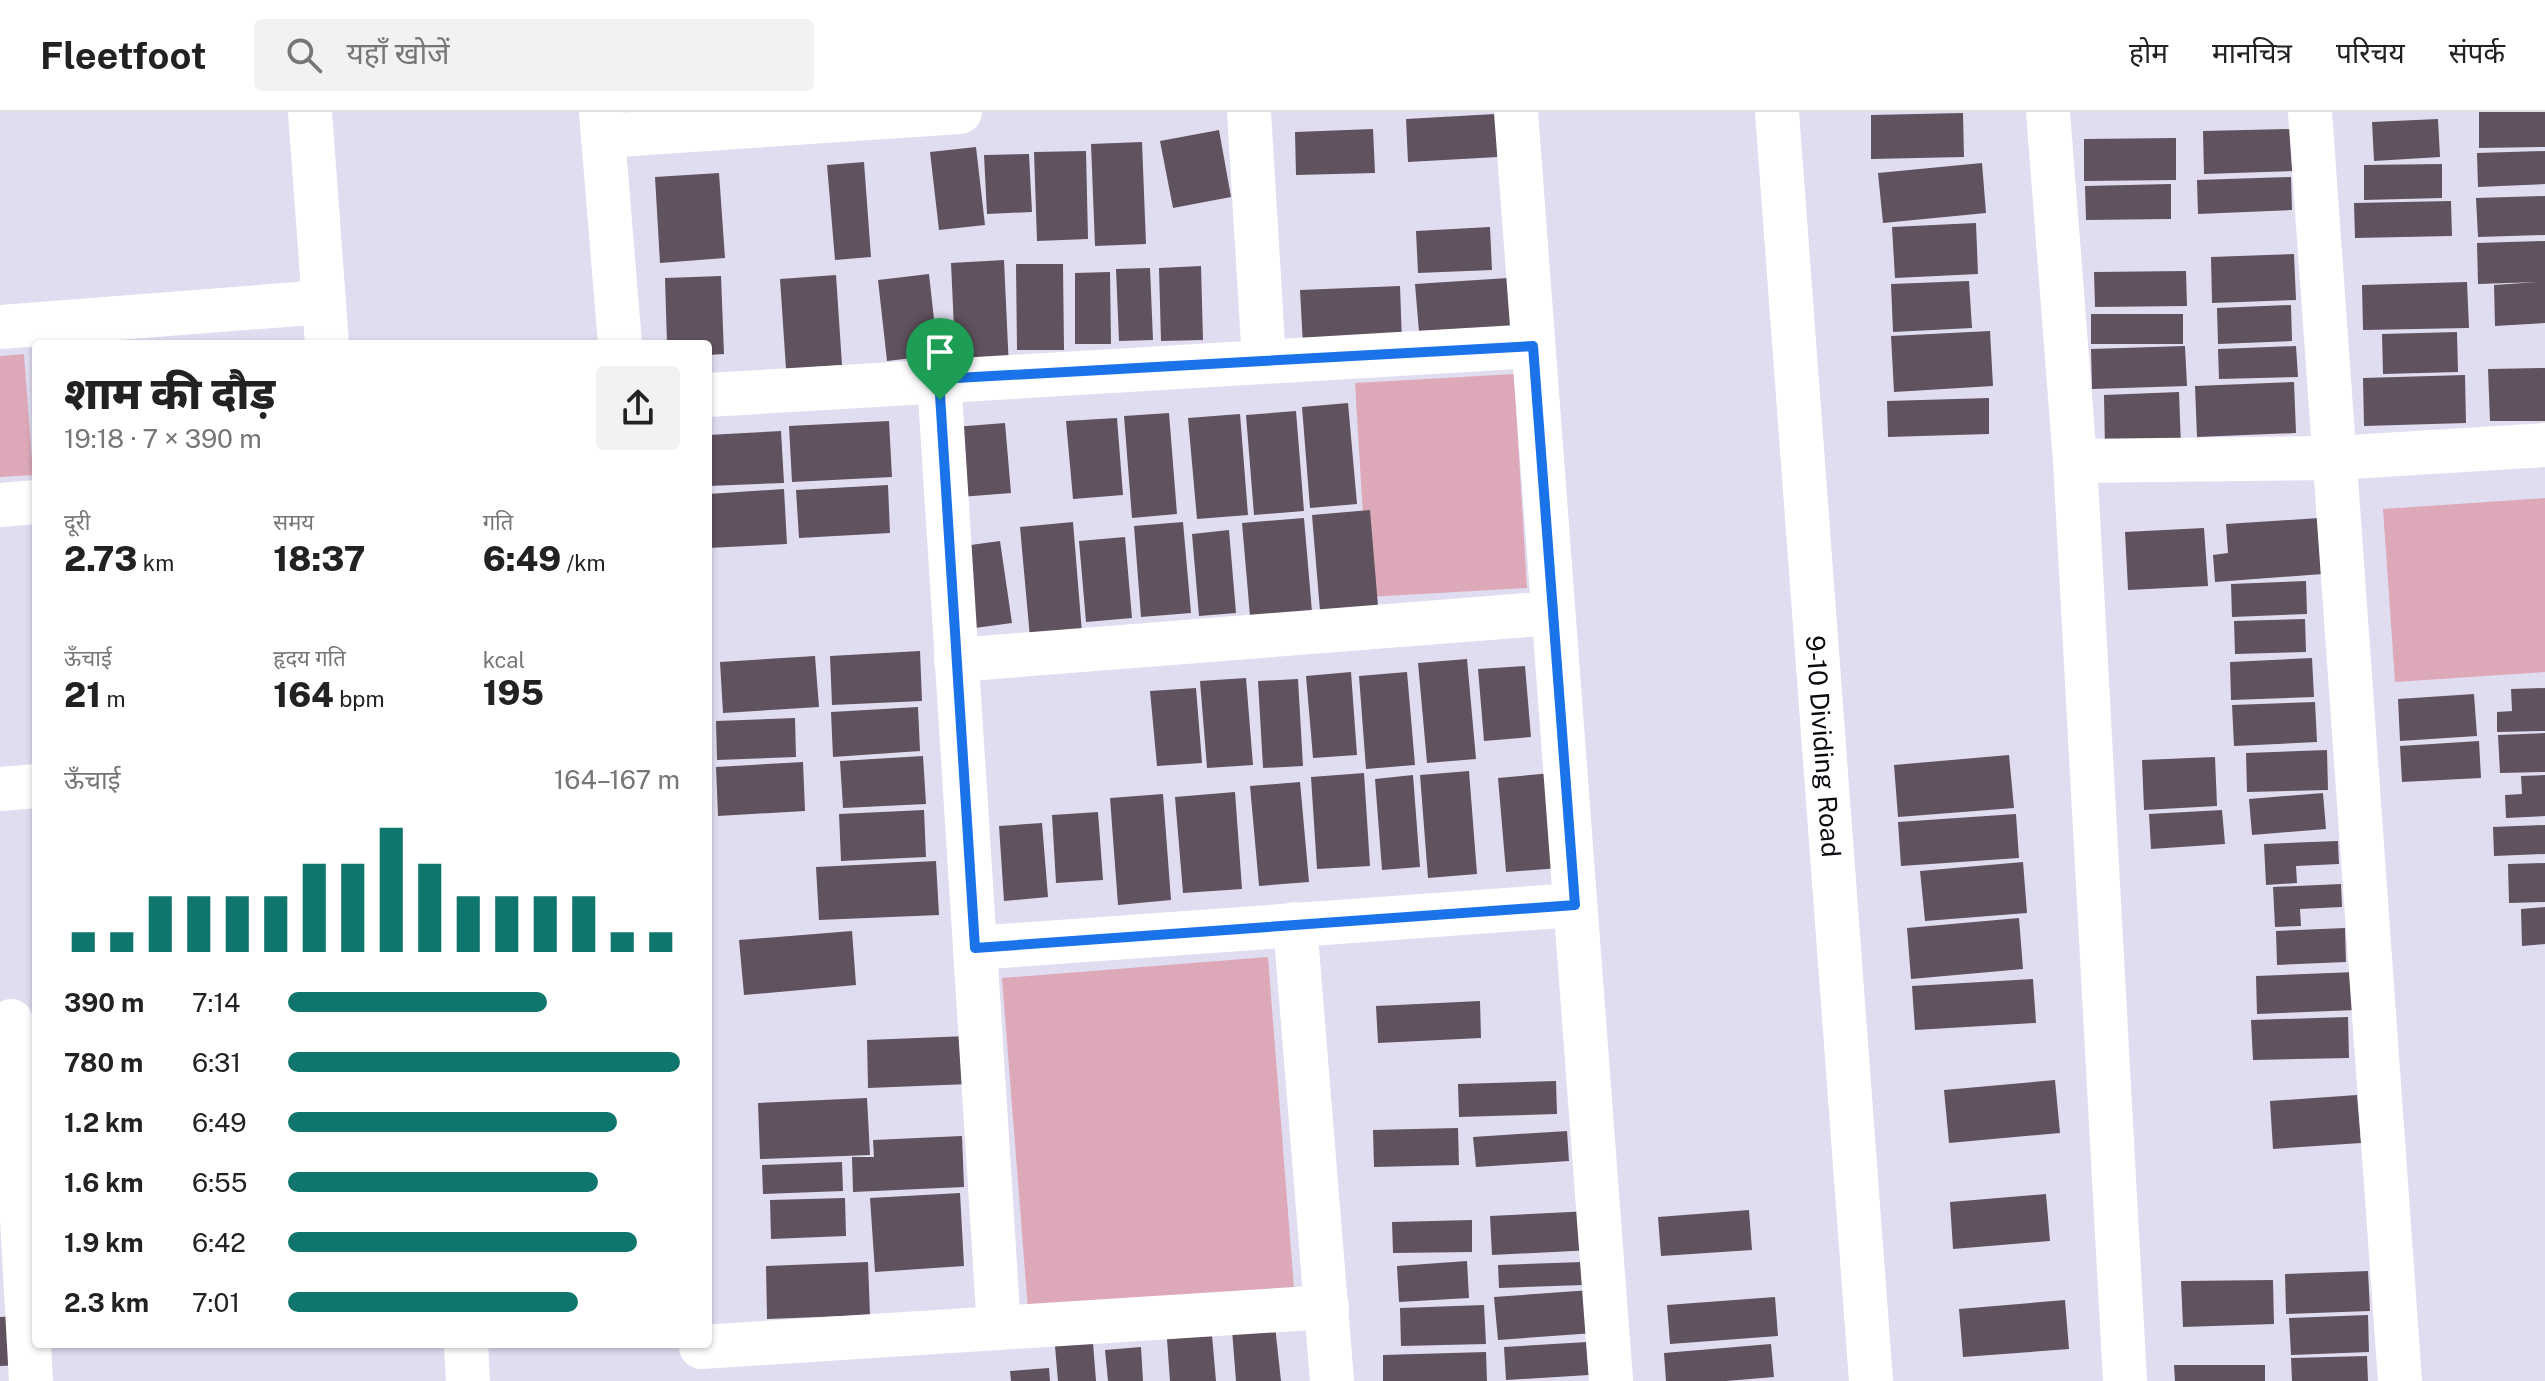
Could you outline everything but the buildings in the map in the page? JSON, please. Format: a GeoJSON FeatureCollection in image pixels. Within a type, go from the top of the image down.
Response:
{"type":"FeatureCollection","features":[{"type":"Feature","properties":{"kind":"street"},"geometry":{"type":"LineString","coordinates":[[0,327],[48,334],[325,323],[310,112]]}},
{"type":"Feature","properties":{"kind":"street"},"geometry":{"type":"LineString","coordinates":[[620,340],[602,124],[960,112]]}},
{"type":"Feature","properties":{"kind":"street"},"geometry":{"type":"LineString","coordinates":[[1249,112],[1264,361]]}},
{"type":"Feature","properties":{"kind":"street"},"geometry":{"type":"LineString","coordinates":[[1516,112],[1611,1381]]}},
{"type":"Feature","properties":{"kind":"street","name":"9-10 Dividing Road"},"geometry":{"type":"LineString","coordinates":[[1777,112],[1871,1381]]}},
{"type":"Feature","properties":{"kind":"street"},"geometry":{"type":"LineString","coordinates":[[2048,112],[2075,461],[2125,1381]]}},
{"type":"Feature","properties":{"kind":"street"},"geometry":{"type":"LineString","coordinates":[[2310,112],[2400,1381]]}},
{"type":"Feature","properties":{"kind":"street"},"geometry":{"type":"LineString","coordinates":[[712,395],[1533,346]]}},
{"type":"Feature","properties":{"kind":"street"},"geometry":{"type":"LineString","coordinates":[[939,379],[999,1328]]}},
{"type":"Feature","properties":{"kind":"street"},"geometry":{"type":"LineString","coordinates":[[2075,461],[2334,458],[2545,445]]}},
{"type":"Feature","properties":{"kind":"street"},"geometry":{"type":"LineString","coordinates":[[0,505],[32,502]]}},
{"type":"Feature","properties":{"kind":"street"},"geometry":{"type":"LineString","coordinates":[[956,660],[1553,613]]}},
{"type":"Feature","properties":{"kind":"street"},"geometry":{"type":"LineString","coordinates":[[0,789],[32,786]]}},
{"type":"Feature","properties":{"kind":"street"},"geometry":{"type":"LineString","coordinates":[[975,948],[1575,905]]}},
{"type":"Feature","properties":{"kind":"street"},"geometry":{"type":"LineString","coordinates":[[1295,924],[1332,1381]]}},
{"type":"Feature","properties":{"kind":"street"},"geometry":{"type":"LineString","coordinates":[[16,1021],[28,1189],[31,1381]]}},
{"type":"Feature","properties":{"kind":"street"},"geometry":{"type":"LineString","coordinates":[[702,1357],[999,1328],[1327,1307]]}},
{"type":"Feature","properties":{"kind":"street"},"geometry":{"type":"LineString","coordinates":[[466,1348],[468,1381]]}},
{"type":"Feature","properties":{"kind":"shaded area"},"geometry":{"type":"Polygon","coordinates":[[[24,354],[32,475],[0,477],[0,356],[24,354]]]}},
{"type":"Feature","properties":{"kind":"shaded area"},"geometry":{"type":"Polygon","coordinates":[[[1514,374],[1527,588],[1368,597],[1355,383],[1514,374]]]}},
{"type":"Feature","properties":{"kind":"shaded area"},"geometry":{"type":"Polygon","coordinates":[[[2545,498],[2545,672],[2395,682],[2383,509],[2545,498]]]}},
{"type":"Feature","properties":{"kind":"shaded area"},"geometry":{"type":"Polygon","coordinates":[[[1268,957],[1294,1289],[1028,1310],[1002,978],[1268,957]]]}},
{"type":"Feature","properties":{"kind":"route"},"geometry":{"type":"LineString","coordinates":[[1533,346],[1575,905],[975,948],[940,400],[939,379],[1533,346]]}}]}
